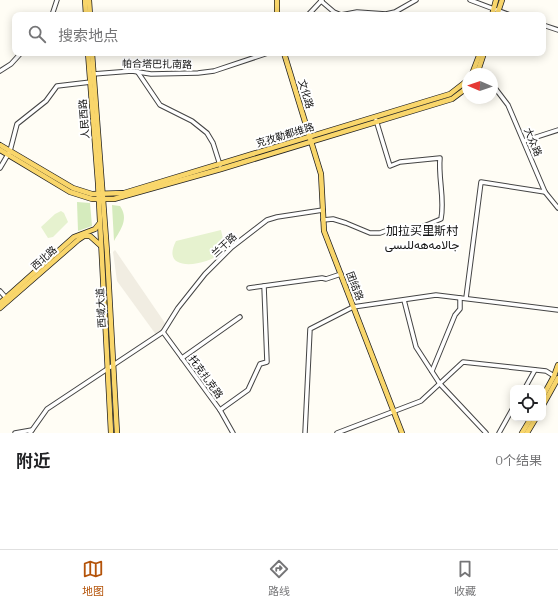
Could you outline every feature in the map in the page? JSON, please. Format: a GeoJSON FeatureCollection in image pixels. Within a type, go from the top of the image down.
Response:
{"type":"FeatureCollection","features":[{"type":"Feature","properties":{"kind":"main road"},"geometry":{"type":"LineString","coordinates":[[85,0],[86,12]]}},
{"type":"Feature","properties":{"kind":"main road"},"geometry":{"type":"LineString","coordinates":[[89,0],[90,12]]}},
{"type":"Feature","properties":{"kind":"main road"},"geometry":{"type":"LineString","coordinates":[[277,0],[277,12]]}},
{"type":"Feature","properties":{"kind":"main road"},"geometry":{"type":"LineString","coordinates":[[496,0],[496,11]]}},
{"type":"Feature","properties":{"kind":"main road"},"geometry":{"type":"LineString","coordinates":[[496,11],[502,0]]}},
{"type":"Feature","properties":{"kind":"main road","name":"人民西路"},"geometry":{"type":"LineString","coordinates":[[89,56],[92,75]]}},
{"type":"Feature","properties":{"kind":"main road","name":"人民西路"},"geometry":{"type":"LineString","coordinates":[[92,56],[92,82],[100,183]]}},
{"type":"Feature","properties":{"kind":"main road","name":"文化路"},"geometry":{"type":"LineString","coordinates":[[285,56],[311,139]]}},
{"type":"Feature","properties":{"kind":"main road"},"geometry":{"type":"LineString","coordinates":[[478,68],[480,56]]}},
{"type":"Feature","properties":{"kind":"main road"},"geometry":{"type":"LineString","coordinates":[[478,68],[483,56]]}},
{"type":"Feature","properties":{"kind":"main road","name":"克孜勒都维路"},"geometry":{"type":"LineString","coordinates":[[101,197],[125,197],[376,119],[450,94],[462,85]]}},
{"type":"Feature","properties":{"kind":"main road","name":"克孜勒都维路"},"geometry":{"type":"LineString","coordinates":[[376,119],[452,99],[462,92]]}},
{"type":"Feature","properties":{"kind":"main road","name":"克孜勒都维路"},"geometry":{"type":"LineString","coordinates":[[101,197],[124,193],[311,139]]}},
{"type":"Feature","properties":{"kind":"main road","name":"团结路"},"geometry":{"type":"LineString","coordinates":[[311,139],[321,174],[324,231],[402,433]]}},
{"type":"Feature","properties":{"kind":"main road"},"geometry":{"type":"LineString","coordinates":[[0,145],[9,153]]}},
{"type":"Feature","properties":{"kind":"main road"},"geometry":{"type":"LineString","coordinates":[[0,150],[9,153],[73,188],[84,193],[101,197]]}},
{"type":"Feature","properties":{"kind":"main road","name":"西域大道"},"geometry":{"type":"LineString","coordinates":[[100,183],[117,433]]}},
{"type":"Feature","properties":{"kind":"main road","name":"西域大道"},"geometry":{"type":"LineString","coordinates":[[101,197],[99,223],[111,433]]}},
{"type":"Feature","properties":{"kind":"main road","name":"西北路"},"geometry":{"type":"LineString","coordinates":[[0,308],[7,299],[74,237],[95,229],[99,223]]}},
{"type":"Feature","properties":{"kind":"main road","name":"西北路"},"geometry":{"type":"LineString","coordinates":[[0,303],[7,299],[81,237],[87,236],[94,238],[100,246]]}},
{"type":"Feature","properties":{"kind":"main road"},"geometry":{"type":"LineString","coordinates":[[546,399],[556,379],[558,365]]}},
{"type":"Feature","properties":{"kind":"main road"},"geometry":{"type":"LineString","coordinates":[[546,392],[556,379]]}},
{"type":"Feature","properties":{"kind":"main road"},"geometry":{"type":"LineString","coordinates":[[522,433],[529,421]]}},
{"type":"Feature","properties":{"kind":"main road"},"geometry":{"type":"LineString","coordinates":[[527,433],[534,421]]}},
{"type":"Feature","properties":{"kind":"street"},"geometry":{"type":"LineString","coordinates":[[53,12],[57,0]]}},
{"type":"Feature","properties":{"kind":"street"},"geometry":{"type":"LineString","coordinates":[[311,12],[321,0],[334,12]]}},
{"type":"Feature","properties":{"kind":"street"},"geometry":{"type":"LineString","coordinates":[[392,12],[416,0]]}},
{"type":"Feature","properties":{"kind":"street"},"geometry":{"type":"LineString","coordinates":[[470,0],[496,11]]}},
{"type":"Feature","properties":{"kind":"street"},"geometry":{"type":"LineString","coordinates":[[546,26],[558,30]]}},
{"type":"Feature","properties":{"kind":"street"},"geometry":{"type":"LineString","coordinates":[[0,71],[11,64],[18,56]]}},
{"type":"Feature","properties":{"kind":"street","name":"帕合塔巴扎南路"},"geometry":{"type":"LineString","coordinates":[[92,75],[137,71],[157,74],[214,71],[259,56]]}},
{"type":"Feature","properties":{"kind":"street"},"geometry":{"type":"LineString","coordinates":[[137,71],[160,104],[192,121],[207,133],[213,143],[220,165]]}},
{"type":"Feature","properties":{"kind":"street"},"geometry":{"type":"LineString","coordinates":[[0,168],[9,153],[17,124],[46,100],[57,86],[92,82]]}},
{"type":"Feature","properties":{"kind":"street","name":"大众路"},"geometry":{"type":"LineString","coordinates":[[498,92],[508,105],[545,192],[558,208]]}},
{"type":"Feature","properties":{"kind":"street"},"geometry":{"type":"LineString","coordinates":[[323,220],[333,219],[370,233],[380,233],[388,230],[408,233],[441,219],[441,188],[438,173],[440,158],[400,162],[390,166],[376,119]]}},
{"type":"Feature","properties":{"kind":"street"},"geometry":{"type":"LineString","coordinates":[[524,141],[558,130]]}},
{"type":"Feature","properties":{"kind":"street"},"geometry":{"type":"LineString","coordinates":[[466,298],[481,182],[545,192]]}},
{"type":"Feature","properties":{"kind":"street","name":"兰干路"},"geometry":{"type":"LineString","coordinates":[[163,332],[178,308],[206,274],[232,247],[267,220],[323,210]]}},
{"type":"Feature","properties":{"kind":"street"},"geometry":{"type":"LineString","coordinates":[[249,288],[322,278],[326,279],[341,274]]}},
{"type":"Feature","properties":{"kind":"street"},"geometry":{"type":"LineString","coordinates":[[220,410],[248,390],[260,364],[267,362],[264,286]]}},
{"type":"Feature","properties":{"kind":"street"},"geometry":{"type":"LineString","coordinates":[[0,291],[7,299]]}},
{"type":"Feature","properties":{"kind":"street"},"geometry":{"type":"LineString","coordinates":[[306,433],[310,329],[353,308],[436,295],[558,310]]}},
{"type":"Feature","properties":{"kind":"street"},"geometry":{"type":"LineString","coordinates":[[432,371],[455,315],[460,309],[460,298]]}},
{"type":"Feature","properties":{"kind":"street"},"geometry":{"type":"LineString","coordinates":[[404,300],[416,347],[440,384],[486,433]]}},
{"type":"Feature","properties":{"kind":"street"},"geometry":{"type":"LineString","coordinates":[[182,358],[240,317]]}},
{"type":"Feature","properties":{"kind":"street"},"geometry":{"type":"LineString","coordinates":[[14,433],[31,432],[47,409],[163,332]]}},
{"type":"Feature","properties":{"kind":"street","name":"托克扎克路"},"geometry":{"type":"LineString","coordinates":[[163,332],[220,410],[233,433]]}},
{"type":"Feature","properties":{"kind":"street"},"geometry":{"type":"LineString","coordinates":[[337,433],[344,432],[421,401],[463,362],[546,371],[556,379]]}},
{"type":"Feature","properties":{"kind":"street"},"geometry":{"type":"LineString","coordinates":[[527,385],[535,370]]}},
{"type":"Feature","properties":{"kind":"street"},"geometry":{"type":"LineString","coordinates":[[499,433],[510,413]]}},
{"type":"Feature","properties":{"kind":"green space"},"geometry":{"type":"Polygon","coordinates":[[[77,202],[90,203],[92,226],[78,231],[77,202]]]}},
{"type":"Feature","properties":{"kind":"green space"},"geometry":{"type":"Polygon","coordinates":[[[112,205],[120,206],[124,215],[123,224],[114,241],[112,205]]]}},
{"type":"Feature","properties":{"kind":"green space"},"geometry":{"type":"Polygon","coordinates":[[[61,211],[64,213],[68,222],[53,237],[48,238],[41,227],[55,214],[61,211]]]}},
{"type":"Feature","properties":{"kind":"green space"},"geometry":{"type":"Polygon","coordinates":[[[221,230],[224,247],[222,252],[217,256],[199,263],[189,264],[180,263],[174,259],[172,252],[176,241],[221,230]]]}},
{"type":"Feature","properties":{"kind":"shaded area"},"geometry":{"type":"Polygon","coordinates":[[[115,250],[167,326],[157,336],[117,281],[113,252],[115,250]]]}},
{"type":"Feature","properties":{"kind":"district","name":"加拉买里斯村 جالامەھەللىسى"},"geometry":{"type":"Point","coordinates":[422,237]}}]}
